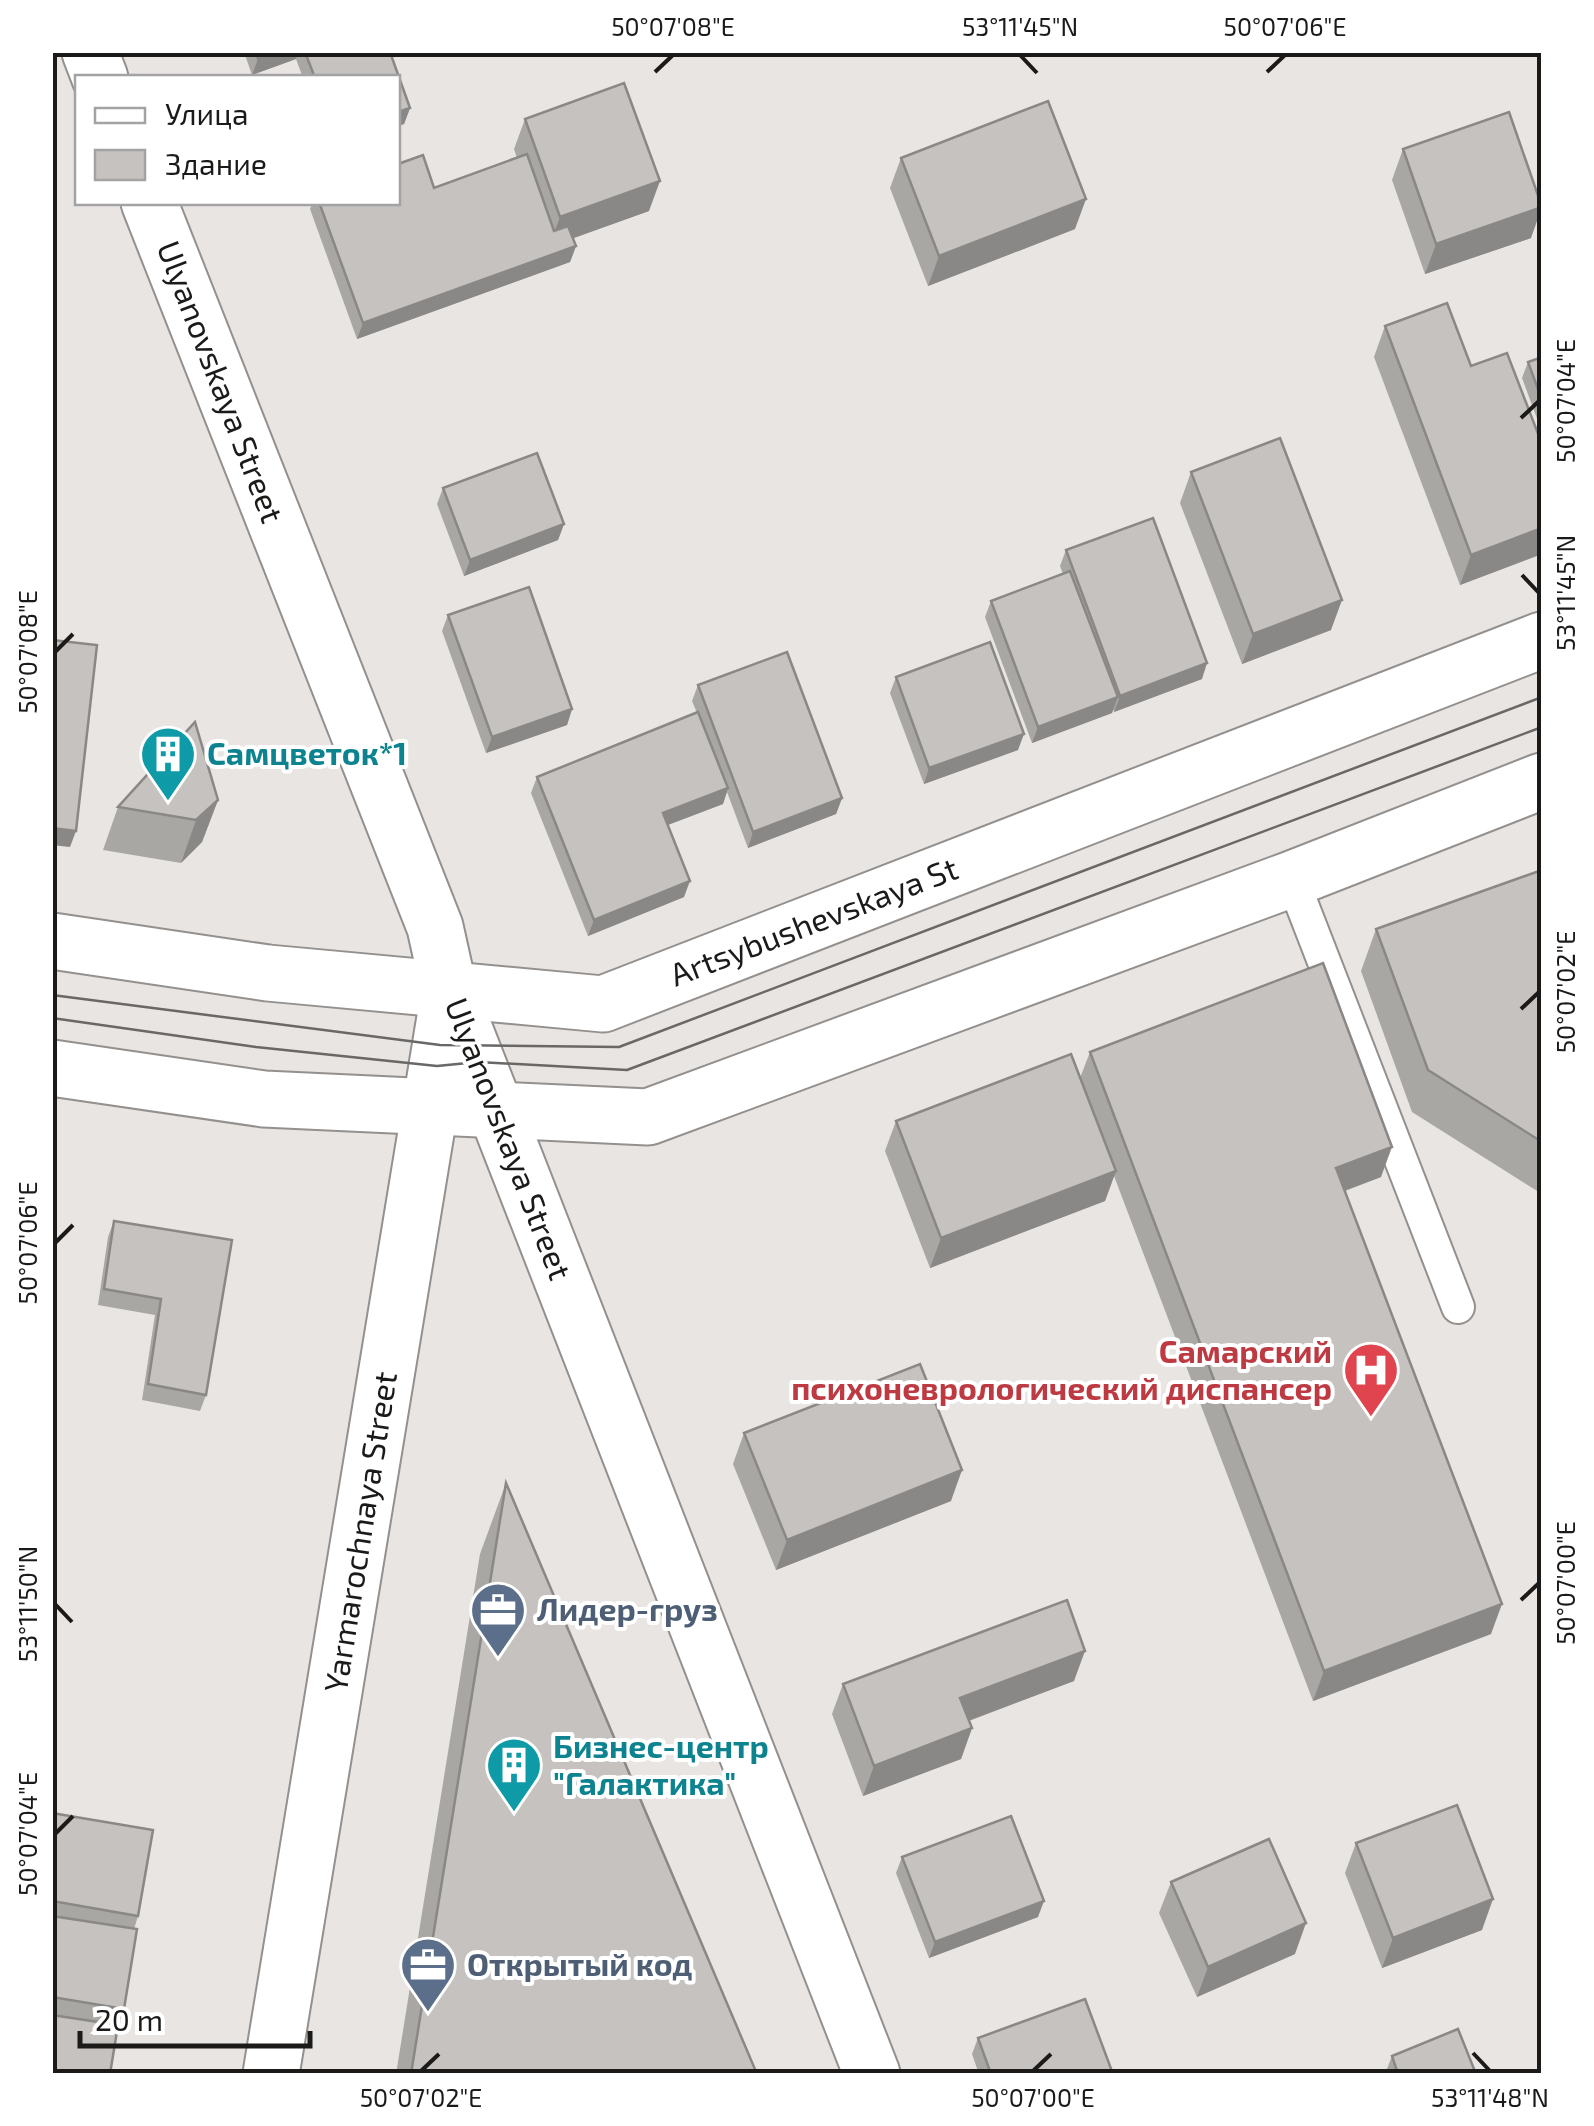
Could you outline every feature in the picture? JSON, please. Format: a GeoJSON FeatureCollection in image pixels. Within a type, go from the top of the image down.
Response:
{"type":"FeatureCollection","features":[{"type":"Feature","properties":{"kind":"street","name":"Ulyanovskaya Street"},"geometry":{"type":"LineString","coordinates":[[150,205],[435,927],[449,990],[872,2074]]}},
{"type":"Feature","properties":{"kind":"street","name":"Artsybushevskaya St"},"geometry":{"type":"LineString","coordinates":[[52,941],[268,973],[603,1004],[1542,640]]}},
{"type":"Feature","properties":{"kind":"street"},"geometry":{"type":"LineString","coordinates":[[52,1068],[264,1100],[648,1117],[1292,880],[1542,780]]}},
{"type":"Feature","properties":{"kind":"street","name":"Yarmarochnaya Street"},"geometry":{"type":"LineString","coordinates":[[272,2074],[449,990]]}},
{"type":"Feature","properties":{"kind":"lane"},"geometry":{"type":"LineString","coordinates":[[1292,880],[1458,1307]]}},
{"type":"Feature","properties":{"kind":"building"},"geometry":{"type":"Polygon","coordinates":[[[256,52],[275,52],[258,59],[256,52]]]}},
{"type":"Feature","properties":{"kind":"building"},"geometry":{"type":"Polygon","coordinates":[[[305,52],[390,52],[398,75],[314,75],[305,52]]]}},
{"type":"Feature","properties":{"kind":"building"},"geometry":{"type":"Polygon","coordinates":[[[400,80],[410,108],[400,111],[400,80]]]}},
{"type":"Feature","properties":{"kind":"building"},"geometry":{"type":"Polygon","coordinates":[[[624,83],[660,181],[560,217],[525,119],[624,83]]]}},
{"type":"Feature","properties":{"kind":"building"},"geometry":{"type":"Polygon","coordinates":[[[1048,101],[1086,199],[939,256],[901,158],[1048,101]]]}},
{"type":"Feature","properties":{"kind":"building"},"geometry":{"type":"Polygon","coordinates":[[[1509,112],[1542,207],[1436,244],[1403,149],[1509,112]]]}},
{"type":"Feature","properties":{"kind":"building"},"geometry":{"type":"Polygon","coordinates":[[[527,154],[554,231],[568,226],[576,246],[363,323],[320,205],[400,205],[400,163],[423,155],[434,188],[527,154]]]}},
{"type":"Feature","properties":{"kind":"building"},"geometry":{"type":"Polygon","coordinates":[[[1447,303],[1471,366],[1507,353],[1542,444],[1542,528],[1471,555],[1385,326],[1447,303]]]}},
{"type":"Feature","properties":{"kind":"building"},"geometry":{"type":"Polygon","coordinates":[[[1542,357],[1542,400],[1528,362],[1542,357]]]}},
{"type":"Feature","properties":{"kind":"building"},"geometry":{"type":"Polygon","coordinates":[[[1280,438],[1342,600],[1253,634],[1191,472],[1280,438]]]}},
{"type":"Feature","properties":{"kind":"building"},"geometry":{"type":"Polygon","coordinates":[[[537,453],[564,524],[470,560],[443,488],[537,453]]]}},
{"type":"Feature","properties":{"kind":"building"},"geometry":{"type":"Polygon","coordinates":[[[1153,518],[1207,663],[1120,696],[1066,550],[1153,518]]]}},
{"type":"Feature","properties":{"kind":"building"},"geometry":{"type":"Polygon","coordinates":[[[1070,571],[1118,697],[1038,727],[991,601],[1070,571]]]}},
{"type":"Feature","properties":{"kind":"building"},"geometry":{"type":"Polygon","coordinates":[[[529,587],[572,709],[492,737],[448,615],[529,587]]]}},
{"type":"Feature","properties":{"kind":"building"},"geometry":{"type":"Polygon","coordinates":[[[52,640],[97,645],[76,831],[52,828],[52,640]]]}},
{"type":"Feature","properties":{"kind":"building"},"geometry":{"type":"Polygon","coordinates":[[[990,642],[1024,734],[929,768],[896,677],[990,642]]]}},
{"type":"Feature","properties":{"kind":"building"},"geometry":{"type":"Polygon","coordinates":[[[787,652],[842,798],[753,832],[698,685],[787,652]]]}},
{"type":"Feature","properties":{"kind":"building"},"geometry":{"type":"Polygon","coordinates":[[[698,712],[728,788],[663,813],[690,881],[594,920],[537,777],[698,712]]]}},
{"type":"Feature","properties":{"kind":"building"},"geometry":{"type":"Polygon","coordinates":[[[195,722],[218,800],[196,820],[118,807],[195,722]]]}},
{"type":"Feature","properties":{"kind":"building"},"geometry":{"type":"Polygon","coordinates":[[[1542,870],[1542,1142],[1428,1070],[1376,929],[1542,870]]]}},
{"type":"Feature","properties":{"kind":"building","name":"Самарский психоневрологический диспансер"},"geometry":{"type":"Polygon","coordinates":[[[1323,963],[1392,1147],[1336,1168],[1502,1604],[1324,1671],[1090,1052],[1323,963]]]}},
{"type":"Feature","properties":{"kind":"building"},"geometry":{"type":"Polygon","coordinates":[[[1071,1054],[1116,1171],[941,1238],[896,1121],[1071,1054]]]}},
{"type":"Feature","properties":{"kind":"building"},"geometry":{"type":"Polygon","coordinates":[[[114,1221],[232,1240],[206,1395],[148,1384],[161,1299],[104,1289],[114,1221]]]}},
{"type":"Feature","properties":{"kind":"building"},"geometry":{"type":"Polygon","coordinates":[[[920,1364],[962,1470],[787,1540],[744,1433],[920,1364]]]}},
{"type":"Feature","properties":{"kind":"building","name":"Бизнес-центр \"Галактика\""},"geometry":{"type":"Polygon","coordinates":[[[506,1483],[757,2074],[411,2074],[506,1483]]]}},
{"type":"Feature","properties":{"kind":"building"},"geometry":{"type":"Polygon","coordinates":[[[1067,1600],[1085,1651],[960,1698],[972,1728],[874,1766],[843,1684],[1067,1600]]]}},
{"type":"Feature","properties":{"kind":"building"},"geometry":{"type":"Polygon","coordinates":[[[1457,1805],[1493,1899],[1393,1938],[1356,1843],[1457,1805]]]}},
{"type":"Feature","properties":{"kind":"building"},"geometry":{"type":"Polygon","coordinates":[[[52,1813],[153,1830],[138,1916],[52,1901],[52,1813]]]}},
{"type":"Feature","properties":{"kind":"building"},"geometry":{"type":"Polygon","coordinates":[[[1011,1816],[1044,1901],[935,1942],[902,1857],[1011,1816]]]}},
{"type":"Feature","properties":{"kind":"building"},"geometry":{"type":"Polygon","coordinates":[[[1269,1839],[1306,1923],[1208,1967],[1171,1882],[1269,1839]]]}},
{"type":"Feature","properties":{"kind":"building"},"geometry":{"type":"Polygon","coordinates":[[[52,1916],[137,1929],[124,2009],[52,1997],[52,1916]]]}},
{"type":"Feature","properties":{"kind":"building"},"geometry":{"type":"Polygon","coordinates":[[[1085,1999],[1113,2074],[991,2074],[978,2038],[1085,1999]]]}},
{"type":"Feature","properties":{"kind":"building"},"geometry":{"type":"Polygon","coordinates":[[[52,2015],[118,2025],[110,2074],[52,2074],[52,2015]]]}},
{"type":"Feature","properties":{"kind":"building"},"geometry":{"type":"Polygon","coordinates":[[[1458,2029],[1476,2074],[1398,2074],[1392,2056],[1458,2029]]]}},
{"type":"Feature","properties":{"kind":"tram line"},"geometry":{"type":"LineString","coordinates":[[52,995],[440,1045],[619,1047],[1542,697]]}},
{"type":"Feature","properties":{"kind":"tram line"},"geometry":{"type":"LineString","coordinates":[[52,1018],[256,1047],[437,1066],[478,1062],[627,1070],[1542,727]]}},
{"type":"Feature","properties":{"kind":"place","name":"Самцветок*1"},"geometry":{"type":"Point","coordinates":[168,803]}},
{"type":"Feature","properties":{"kind":"place","name":"Самарский психоневрологический диспансер"},"geometry":{"type":"Point","coordinates":[1371,1419]}},
{"type":"Feature","properties":{"kind":"place","name":"Лидер-груз"},"geometry":{"type":"Point","coordinates":[498,1659]}},
{"type":"Feature","properties":{"kind":"place","name":"Бизнес-центр \"Галактика\""},"geometry":{"type":"Point","coordinates":[514,1814]}},
{"type":"Feature","properties":{"kind":"place","name":"Открытый код"},"geometry":{"type":"Point","coordinates":[428,2014]}}]}
